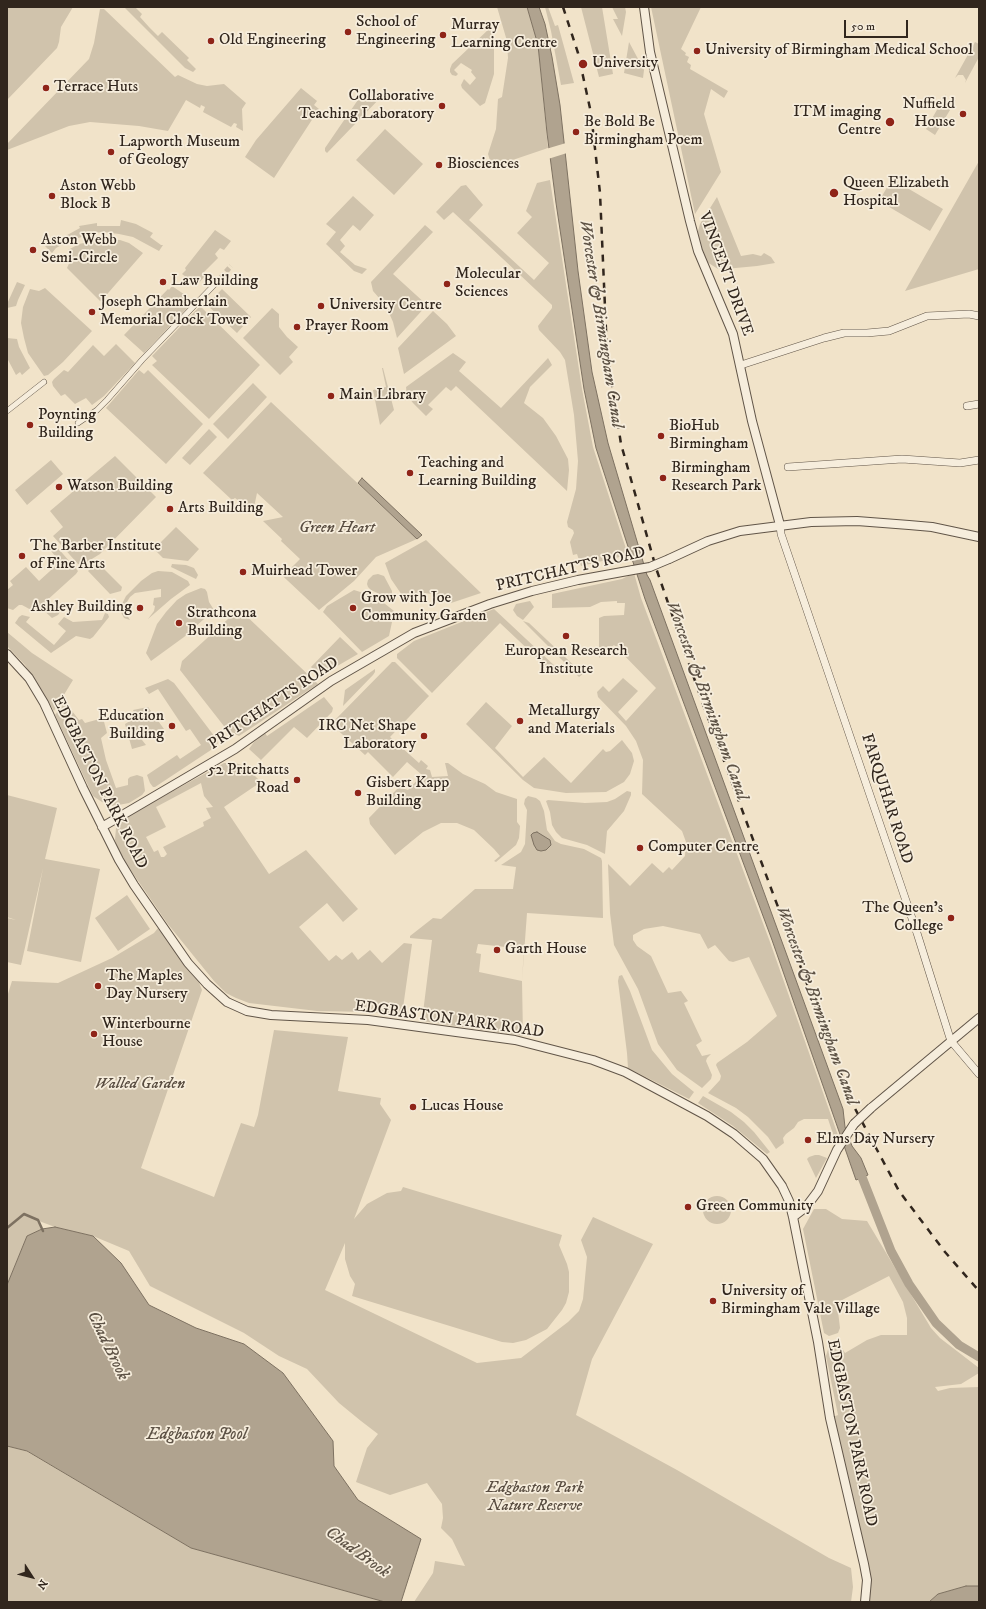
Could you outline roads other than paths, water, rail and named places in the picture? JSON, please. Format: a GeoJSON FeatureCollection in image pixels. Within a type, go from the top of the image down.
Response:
{"type":"FeatureCollection","features":[{"type":"Feature","properties":{"kind":"street","name":"VINCENT DRIVE"},"geometry":{"type":"LineString","coordinates":[[644,7],[651,57],[690,221],[698,251],[733,334],[741,365],[752,421],[780,526]]}},
{"type":"Feature","properties":{"kind":"street"},"geometry":{"type":"LineString","coordinates":[[78,424],[97,410],[107,400],[142,360],[216,283]]}},
{"type":"Feature","properties":{"kind":"street"},"geometry":{"type":"LineString","coordinates":[[741,365],[817,340],[844,333],[867,333],[889,330],[927,316],[969,314],[979,316]]}},
{"type":"Feature","properties":{"kind":"street"},"geometry":{"type":"LineString","coordinates":[[7,411],[44,382]]}},
{"type":"Feature","properties":{"kind":"street"},"geometry":{"type":"LineString","coordinates":[[967,406],[979,404]]}},
{"type":"Feature","properties":{"kind":"street"},"geometry":{"type":"LineString","coordinates":[[788,467],[902,459],[960,462],[979,460]]}},
{"type":"Feature","properties":{"kind":"street","name":"PRITCHATTS ROAD"},"geometry":{"type":"LineString","coordinates":[[102,827],[202,770],[235,749],[331,680],[414,633],[490,604],[532,591],[578,580],[650,567],[708,541],[740,531],[811,522],[857,521],[932,527],[979,537]]}},
{"type":"Feature","properties":{"kind":"street","name":"FARQUHAR ROAD"},"geometry":{"type":"LineString","coordinates":[[780,526],[781,534],[917,933],[951,1041],[979,1074]]}},
{"type":"Feature","properties":{"kind":"street","name":"EDGBASTON PARK ROAD"},"geometry":{"type":"LineString","coordinates":[[7,654],[29,678],[44,703],[102,827],[134,885],[184,957],[208,984],[227,1002],[247,1011],[272,1015],[368,1020],[516,1040],[593,1060],[625,1072],[707,1116],[734,1134],[762,1159],[782,1186],[789,1201],[793,1217],[818,1342],[830,1418],[867,1580],[865,1602]]}},
{"type":"Feature","properties":{"kind":"street"},"geometry":{"type":"LineString","coordinates":[[793,1217],[806,1207],[818,1191],[837,1150],[852,1126],[871,1108],[979,1018]]}},
{"type":"Feature","properties":{"kind":"water"},"geometry":{"type":"Polygon","coordinates":[[[527,7],[539,7],[545,24],[552,57],[560,105],[578,271],[592,372],[608,443],[647,575],[843,1109],[845,1127],[852,1146],[861,1158],[868,1175],[856,1180],[772,940],[645,599],[596,448],[584,389],[556,203],[538,45],[527,7]]]}},
{"type":"Feature","properties":{"kind":"water"},"geometry":{"type":"Polygon","coordinates":[[[362,478],[422,535],[417,539],[358,483],[362,478]]]}},
{"type":"Feature","properties":{"kind":"water"},"geometry":{"type":"Polygon","coordinates":[[[537,832],[550,840],[551,845],[546,850],[537,850],[534,845],[531,835],[537,832]]]}},
{"type":"Feature","properties":{"kind":"water","name":"Edgbaston Pool"},"geometry":{"type":"Polygon","coordinates":[[[55,1227],[93,1236],[121,1263],[149,1305],[196,1328],[244,1344],[283,1373],[333,1441],[334,1466],[358,1500],[421,1539],[401,1602],[385,1602],[191,1548],[27,1451],[7,1446],[7,1285],[27,1236],[42,1229],[55,1227]]]}},
{"type":"Feature","properties":{"kind":"water"},"geometry":{"type":"Polygon","coordinates":[[[966,1586],[979,1586],[979,1602],[929,1602],[938,1594],[966,1586]]]}},
{"type":"Feature","properties":{"kind":"waterway","name":"Worcester & Birmingham Canal"},"geometry":{"type":"LineString","coordinates":[[858,1167],[891,1251],[909,1284],[936,1323],[959,1345],[979,1357]]}},
{"type":"Feature","properties":{"kind":"waterway","name":"Chad Brook"},"geometry":{"type":"LineString","coordinates":[[7,1228],[24,1214],[38,1220],[43,1231]]}},
{"type":"Feature","properties":{"kind":"tunnel"},"geometry":{"type":"LineString","coordinates":[[216,283],[231,266]]}},
{"type":"Feature","properties":{"kind":"railway"},"geometry":{"type":"LineString","coordinates":[[563,7],[578,53],[591,113],[600,193],[607,353],[621,444],[656,568],[703,704],[852,1103],[899,1191],[945,1252],[979,1291]]}},
{"type":"Feature","properties":{"kind":"place","name":"School of Engineering"},"geometry":{"type":"Point","coordinates":[348,32]}},
{"type":"Feature","properties":{"kind":"place","name":"Murray Learning Centre"},"geometry":{"type":"Point","coordinates":[443,35]}},
{"type":"Feature","properties":{"kind":"place","name":"Old Engineering"},"geometry":{"type":"Point","coordinates":[211,41]}},
{"type":"Feature","properties":{"kind":"place","name":"University of Birmingham Medical School"},"geometry":{"type":"Point","coordinates":[697,51]}},
{"type":"Feature","properties":{"kind":"place","name":"University"},"geometry":{"type":"Point","coordinates":[583,64]}},
{"type":"Feature","properties":{"kind":"place","name":"Terrace Huts"},"geometry":{"type":"Point","coordinates":[46,88]}},
{"type":"Feature","properties":{"kind":"place","name":"Collaborative Teaching Laboratory"},"geometry":{"type":"Point","coordinates":[442,106]}},
{"type":"Feature","properties":{"kind":"place","name":"Nuffield House"},"geometry":{"type":"Point","coordinates":[963,114]}},
{"type":"Feature","properties":{"kind":"place","name":"ITM imaging Centre"},"geometry":{"type":"Point","coordinates":[890,122]}},
{"type":"Feature","properties":{"kind":"place","name":"Be Bold Be Birmingham Poem"},"geometry":{"type":"Point","coordinates":[576,132]}},
{"type":"Feature","properties":{"kind":"place","name":"Lapworth Museum of Geology"},"geometry":{"type":"Point","coordinates":[111,152]}},
{"type":"Feature","properties":{"kind":"place","name":"Biosciences"},"geometry":{"type":"Point","coordinates":[439,165]}},
{"type":"Feature","properties":{"kind":"place","name":"Queen Elizabeth Hospital"},"geometry":{"type":"Point","coordinates":[834,193]}},
{"type":"Feature","properties":{"kind":"place","name":"Aston Webb Block B"},"geometry":{"type":"Point","coordinates":[52,196]}},
{"type":"Feature","properties":{"kind":"place","name":"Aston Webb Semi-Circle"},"geometry":{"type":"Point","coordinates":[33,250]}},
{"type":"Feature","properties":{"kind":"place","name":"Law Building"},"geometry":{"type":"Point","coordinates":[163,282]}},
{"type":"Feature","properties":{"kind":"place","name":"Molecular Sciences"},"geometry":{"type":"Point","coordinates":[447,284]}},
{"type":"Feature","properties":{"kind":"place","name":"University Centre"},"geometry":{"type":"Point","coordinates":[321,306]}},
{"type":"Feature","properties":{"kind":"place","name":"Joseph Chamberlain Memorial Clock Tower"},"geometry":{"type":"Point","coordinates":[92,312]}},
{"type":"Feature","properties":{"kind":"place","name":"Prayer Room"},"geometry":{"type":"Point","coordinates":[297,327]}},
{"type":"Feature","properties":{"kind":"place","name":"Main Library"},"geometry":{"type":"Point","coordinates":[331,396]}},
{"type":"Feature","properties":{"kind":"place","name":"Poynting Building"},"geometry":{"type":"Point","coordinates":[30,425]}},
{"type":"Feature","properties":{"kind":"place","name":"BioHub Birmingham"},"geometry":{"type":"Point","coordinates":[661,436]}},
{"type":"Feature","properties":{"kind":"place","name":"Teaching and Learning Building"},"geometry":{"type":"Point","coordinates":[410,473]}},
{"type":"Feature","properties":{"kind":"place","name":"Birmingham Research Park"},"geometry":{"type":"Point","coordinates":[663,478]}},
{"type":"Feature","properties":{"kind":"place","name":"Watson Building"},"geometry":{"type":"Point","coordinates":[59,487]}},
{"type":"Feature","properties":{"kind":"place","name":"Arts Building"},"geometry":{"type":"Point","coordinates":[170,509]}},
{"type":"Feature","properties":{"kind":"place","name":"The Barber Institute of Fine Arts"},"geometry":{"type":"Point","coordinates":[22,556]}},
{"type":"Feature","properties":{"kind":"place","name":"Muirhead Tower"},"geometry":{"type":"Point","coordinates":[243,572]}},
{"type":"Feature","properties":{"kind":"place","name":"Ashley Building"},"geometry":{"type":"Point","coordinates":[140,608]}},
{"type":"Feature","properties":{"kind":"place","name":"Grow with Joe Community Garden"},"geometry":{"type":"Point","coordinates":[353,608]}},
{"type":"Feature","properties":{"kind":"place","name":"Strathcona Building"},"geometry":{"type":"Point","coordinates":[179,623]}},
{"type":"Feature","properties":{"kind":"place","name":"European Research Institute"},"geometry":{"type":"Point","coordinates":[566,636]}},
{"type":"Feature","properties":{"kind":"place","name":"Metallurgy and Materials"},"geometry":{"type":"Point","coordinates":[520,721]}},
{"type":"Feature","properties":{"kind":"place","name":"Education Building"},"geometry":{"type":"Point","coordinates":[172,726]}},
{"type":"Feature","properties":{"kind":"place","name":"IRC Net Shape Laboratory"},"geometry":{"type":"Point","coordinates":[424,736]}},
{"type":"Feature","properties":{"kind":"place","name":"52 Pritchatts Road"},"geometry":{"type":"Point","coordinates":[297,780]}},
{"type":"Feature","properties":{"kind":"place","name":"Gisbert Kapp Building"},"geometry":{"type":"Point","coordinates":[358,793]}},
{"type":"Feature","properties":{"kind":"place","name":"Computer Centre"},"geometry":{"type":"Point","coordinates":[640,848]}},
{"type":"Feature","properties":{"kind":"place","name":"The Queen's College"},"geometry":{"type":"Point","coordinates":[951,918]}},
{"type":"Feature","properties":{"kind":"place","name":"Garth House"},"geometry":{"type":"Point","coordinates":[497,950]}},
{"type":"Feature","properties":{"kind":"place","name":"The Maples Day Nursery"},"geometry":{"type":"Point","coordinates":[98,986]}},
{"type":"Feature","properties":{"kind":"place","name":"Winterbourne House"},"geometry":{"type":"Point","coordinates":[94,1034]}},
{"type":"Feature","properties":{"kind":"place","name":"Lucas House"},"geometry":{"type":"Point","coordinates":[413,1107]}},
{"type":"Feature","properties":{"kind":"place","name":"Elms Day Nursery"},"geometry":{"type":"Point","coordinates":[808,1140]}},
{"type":"Feature","properties":{"kind":"place","name":"Green Community"},"geometry":{"type":"Point","coordinates":[688,1207]}},
{"type":"Feature","properties":{"kind":"place","name":"University of Birmingham Vale Village"},"geometry":{"type":"Point","coordinates":[713,1301]}},
{"type":"Feature","properties":{"kind":"park label","name":"Green Heart"},"geometry":{"type":"Point","coordinates":[337,529]}},
{"type":"Feature","properties":{"kind":"park label","name":"Walled Garden"},"geometry":{"type":"Point","coordinates":[140,1085]}},
{"type":"Feature","properties":{"kind":"park label","name":"Edgbaston Park Nature Reserve"},"geometry":{"type":"Point","coordinates":[535,1498]}}]}
